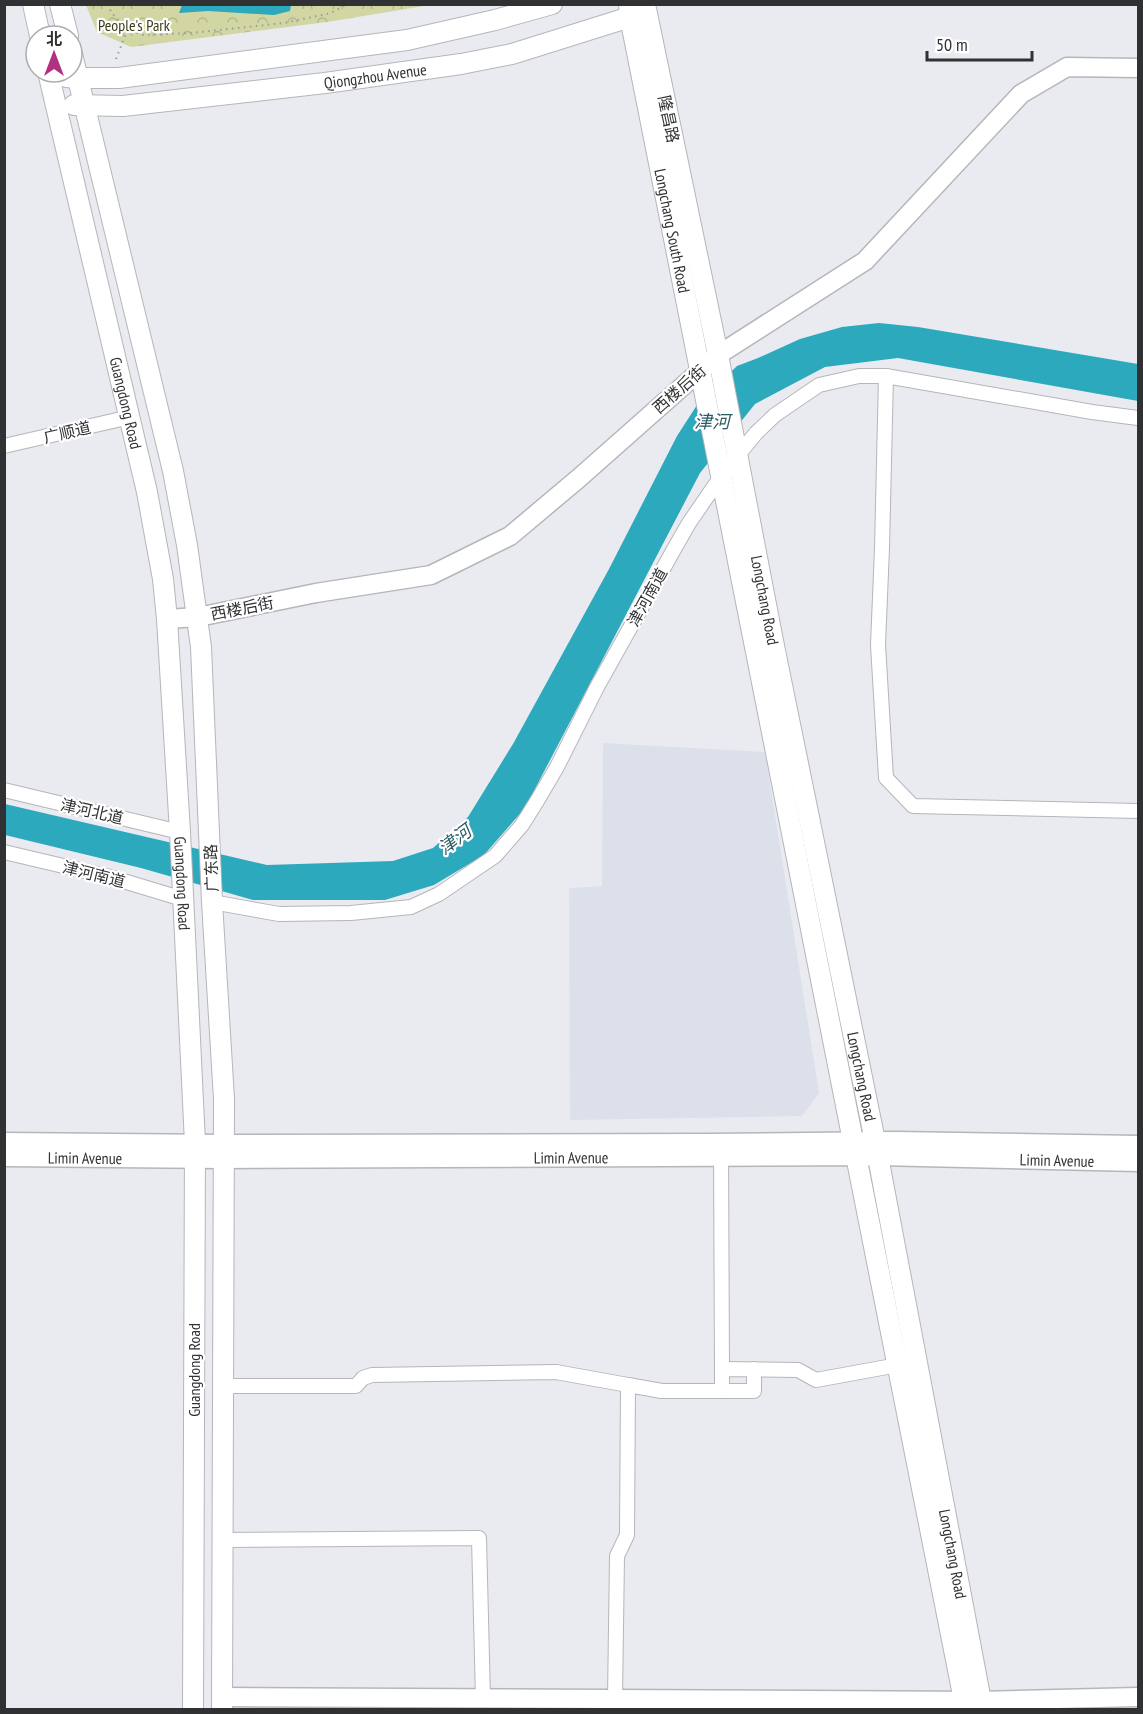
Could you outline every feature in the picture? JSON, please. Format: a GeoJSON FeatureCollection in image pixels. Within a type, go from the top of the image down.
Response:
{"type":"FeatureCollection","features":[{"type":"Feature","properties":{"kind":"main road"},"geometry":{"type":"LineString","coordinates":[[33,4],[37,24]]}},
{"type":"Feature","properties":{"kind":"main road"},"geometry":{"type":"LineString","coordinates":[[60,4],[65,24]]}},
{"type":"Feature","properties":{"kind":"main road","name":"Qiongzhou Avenue"},"geometry":{"type":"LineString","coordinates":[[84,78],[119,78],[407,40],[552,4]]}},
{"type":"Feature","properties":{"kind":"main road","name":"Qiongzhou Avenue"},"geometry":{"type":"LineString","coordinates":[[55,101],[85,106],[133,105],[325,83],[461,64],[512,54],[641,8]]}},
{"type":"Feature","properties":{"kind":"main road","name":"Longchang South Road"},"geometry":{"type":"LineString","coordinates":[[641,8],[710,369]]}},
{"type":"Feature","properties":{"kind":"main road","name":"Guangdong Road"},"geometry":{"type":"LineString","coordinates":[[51,84],[147,492],[163,579],[167,619],[195,1151],[193,1710]]}},
{"type":"Feature","properties":{"kind":"main road","name":"Guangdong Road"},"geometry":{"type":"LineString","coordinates":[[80,84],[173,471],[187,545],[201,647],[210,834]]}},
{"type":"Feature","properties":{"kind":"main road"},"geometry":{"type":"LineString","coordinates":[[710,369],[728,459]]}},
{"type":"Feature","properties":{"kind":"main road","name":"Longchang Road"},"geometry":{"type":"LineString","coordinates":[[728,459],[876,1149],[973,1705]]}},
{"type":"Feature","properties":{"kind":"main road","name":"Longchang Road"},"geometry":{"type":"LineString","coordinates":[[728,459],[854,1149],[898,1365],[973,1705]]}},
{"type":"Feature","properties":{"kind":"main road","name":"广东路"},"geometry":{"type":"LineString","coordinates":[[210,834],[212,902]]}},
{"type":"Feature","properties":{"kind":"main road","name":"Guangdong Road"},"geometry":{"type":"LineString","coordinates":[[212,902],[224,1099],[222,1703]]}},
{"type":"Feature","properties":{"kind":"street","name":"西楼后街"},"geometry":{"type":"LineString","coordinates":[[167,619],[198,617],[316,593],[430,575],[510,536],[710,369],[865,261],[1021,94],[1067,67],[1138,69]]}},
{"type":"Feature","properties":{"kind":"street","name":"津河南道"},"geometry":{"type":"LineString","coordinates":[[212,902],[279,914],[351,913],[411,907],[439,894],[495,856],[522,825],[557,767],[603,677],[683,533],[728,459],[775,415],[819,385],[859,376],[886,376],[1138,418]]}},
{"type":"Feature","properties":{"kind":"street"},"geometry":{"type":"LineString","coordinates":[[886,376],[878,645],[886,778],[913,806],[1138,811]]}},
{"type":"Feature","properties":{"kind":"street","name":"广顺道"},"geometry":{"type":"LineString","coordinates":[[4,446],[130,417]]}},
{"type":"Feature","properties":{"kind":"street","name":"津河北道"},"geometry":{"type":"LineString","coordinates":[[4,790],[180,832]]}},
{"type":"Feature","properties":{"kind":"street","name":"津河南道"},"geometry":{"type":"LineString","coordinates":[[4,852],[110,877],[183,899]]}},
{"type":"Feature","properties":{"kind":"street","name":"Limin Avenue"},"geometry":{"type":"LineString","coordinates":[[4,1142],[224,1152],[876,1149],[1138,1145]]}},
{"type":"Feature","properties":{"kind":"street","name":"Limin Avenue"},"geometry":{"type":"LineString","coordinates":[[876,1149],[1138,1162]]}},
{"type":"Feature","properties":{"kind":"street"},"geometry":{"type":"LineString","coordinates":[[721,1150],[722,1391]]}},
{"type":"Feature","properties":{"kind":"street","name":"Limin Avenue"},"geometry":{"type":"LineString","coordinates":[[4,1157],[195,1151]]}},
{"type":"Feature","properties":{"kind":"street"},"geometry":{"type":"LineString","coordinates":[[722,1369],[798,1370],[816,1380],[898,1365]]}},
{"type":"Feature","properties":{"kind":"street"},"geometry":{"type":"LineString","coordinates":[[222,1386],[356,1386],[363,1378],[372,1375],[556,1372],[662,1391],[754,1391],[754,1369]]}},
{"type":"Feature","properties":{"kind":"street"},"geometry":{"type":"LineString","coordinates":[[615,1699],[617,1556],[627,1535],[628,1385]]}},
{"type":"Feature","properties":{"kind":"street"},"geometry":{"type":"LineString","coordinates":[[222,1540],[479,1538],[483,1699]]}},
{"type":"Feature","properties":{"kind":"street"},"geometry":{"type":"LineString","coordinates":[[222,1703],[615,1699],[973,1705],[1138,1697]]}},
{"type":"Feature","properties":{"kind":"path"},"geometry":{"type":"LineString","coordinates":[[108,4],[111,12],[122,24],[141,35],[202,32],[284,23],[331,13],[347,4]]}},
{"type":"Feature","properties":{"kind":"path"},"geometry":{"type":"LineString","coordinates":[[116,59],[128,28]]}},
{"type":"Feature","properties":{"kind":"shaded area"},"geometry":{"type":"Polygon","coordinates":[[[603,743],[765,752],[819,1093],[802,1116],[570,1120],[569,888],[602,886],[603,743]]]}},
{"type":"Feature","properties":{"kind":"green space","name":"People's Park"},"geometry":{"type":"Polygon","coordinates":[[[86,5],[430,5],[327,22],[131,47],[97,32],[86,5]]]}},
{"type":"Feature","properties":{"kind":"water"},"geometry":{"type":"Polygon","coordinates":[[[182,4],[291,5],[290,11],[274,15],[208,11],[179,13],[182,4]]]}},
{"type":"Feature","properties":{"kind":"water","name":"津河"},"geometry":{"type":"Polygon","coordinates":[[[879,323],[918,327],[1138,364],[1138,401],[898,358],[825,367],[755,404],[700,473],[525,808],[484,855],[434,885],[385,900],[253,900],[141,868],[5,835],[5,804],[267,865],[393,861],[433,848],[468,817],[513,744],[609,569],[677,436],[697,405],[737,366],[800,339],[842,327],[879,323]]]}}]}
